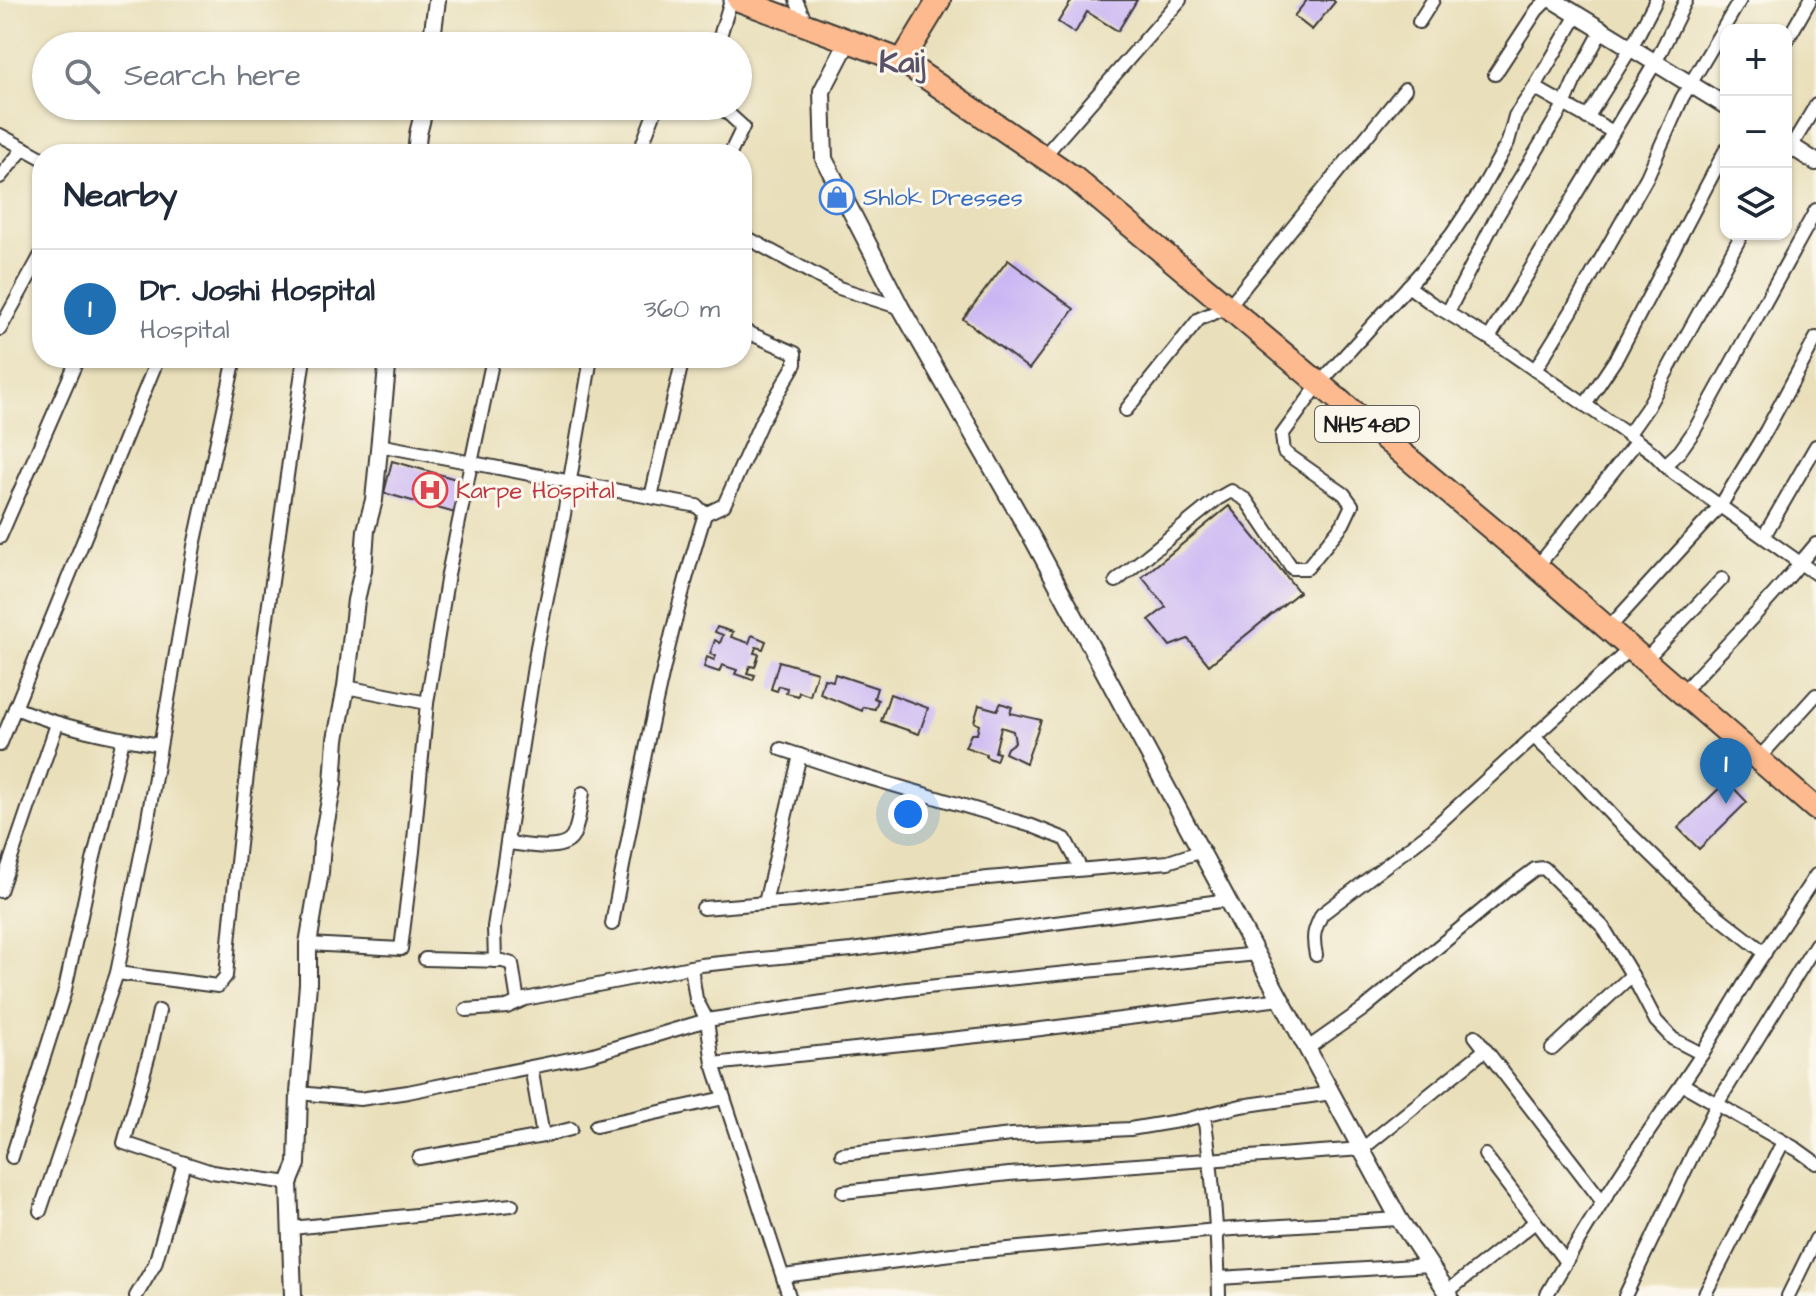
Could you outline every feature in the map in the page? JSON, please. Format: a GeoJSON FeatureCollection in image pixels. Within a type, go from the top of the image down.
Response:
{"type":"FeatureCollection","features":[{"type":"Feature","properties":{"kind":"highway","name":"NH548D"},"geometry":{"type":"LineString","coordinates":[[739,0],[902,61],[1073,177],[1537,567],[1816,809]]}},
{"type":"Feature","properties":{"kind":"highway"},"geometry":{"type":"LineString","coordinates":[[902,61],[939,0]]}},
{"type":"Feature","properties":{"kind":"street"},"geometry":{"type":"LineString","coordinates":[[433,32],[437,0]]}},
{"type":"Feature","properties":{"kind":"street"},"geometry":{"type":"LineString","coordinates":[[721,32],[731,0]]}},
{"type":"Feature","properties":{"kind":"street"},"geometry":{"type":"LineString","coordinates":[[796,0],[807,25]]}},
{"type":"Feature","properties":{"kind":"street"},"geometry":{"type":"LineString","coordinates":[[1043,157],[1180,0]]}},
{"type":"Feature","properties":{"kind":"street"},"geometry":{"type":"LineString","coordinates":[[1419,22],[1433,0]]}},
{"type":"Feature","properties":{"kind":"street"},"geometry":{"type":"LineString","coordinates":[[1495,74],[1537,10],[1550,0],[1720,102]]}},
{"type":"Feature","properties":{"kind":"street"},"geometry":{"type":"LineString","coordinates":[[1587,118],[1631,48],[1656,0]]}},
{"type":"Feature","properties":{"kind":"street"},"geometry":{"type":"LineString","coordinates":[[1489,338],[1655,63],[1686,0]]}},
{"type":"Feature","properties":{"kind":"street"},"geometry":{"type":"LineString","coordinates":[[1535,370],[1647,177],[1682,98],[1740,0]]}},
{"type":"Feature","properties":{"kind":"street"},"geometry":{"type":"LineString","coordinates":[[1792,32],[1810,0]]}},
{"type":"Feature","properties":{"kind":"street"},"geometry":{"type":"LineString","coordinates":[[1116,581],[1231,491],[1246,500],[1292,568],[1307,568],[1343,524],[1352,505],[1344,494],[1284,452],[1282,435],[1319,384],[1452,234],[1508,142],[1515,116],[1577,15]]}},
{"type":"Feature","properties":{"kind":"street"},"geometry":{"type":"LineString","coordinates":[[1448,312],[1496,218],[1564,105],[1602,30]]}},
{"type":"Feature","properties":{"kind":"street"},"geometry":{"type":"LineString","coordinates":[[848,41],[822,91],[824,159],[901,308],[1034,541],[1399,1219],[1448,1294],[1535,1222]]}},
{"type":"Feature","properties":{"kind":"street"},"geometry":{"type":"LineString","coordinates":[[1126,410],[1199,319],[1228,307],[1405,89]]}},
{"type":"Feature","properties":{"kind":"street"},"geometry":{"type":"LineString","coordinates":[[1533,90],[1541,91],[1613,132]]}},
{"type":"Feature","properties":{"kind":"street"},"geometry":{"type":"LineString","coordinates":[[1792,142],[1816,105]]}},
{"type":"Feature","properties":{"kind":"street"},"geometry":{"type":"LineString","coordinates":[[417,144],[422,120]]}},
{"type":"Feature","properties":{"kind":"street"},"geometry":{"type":"LineString","coordinates":[[642,144],[652,120]]}},
{"type":"Feature","properties":{"kind":"street"},"geometry":{"type":"LineString","coordinates":[[735,120],[743,127],[735,144]]}},
{"type":"Feature","properties":{"kind":"street"},"geometry":{"type":"LineString","coordinates":[[0,135],[32,152]]}},
{"type":"Feature","properties":{"kind":"street"},"geometry":{"type":"LineString","coordinates":[[0,177],[24,148]]}},
{"type":"Feature","properties":{"kind":"street"},"geometry":{"type":"LineString","coordinates":[[1792,150],[1816,162]]}},
{"type":"Feature","properties":{"kind":"street"},"geometry":{"type":"LineString","coordinates":[[1585,405],[1617,357],[1720,160]]}},
{"type":"Feature","properties":{"kind":"street"},"geometry":{"type":"LineString","coordinates":[[1665,465],[1694,431],[1816,210]]}},
{"type":"Feature","properties":{"kind":"street"},"geometry":{"type":"LineString","coordinates":[[752,240],[839,288],[901,308]]}},
{"type":"Feature","properties":{"kind":"street"},"geometry":{"type":"LineString","coordinates":[[1537,567],[1632,438],[1739,240]]}},
{"type":"Feature","properties":{"kind":"street"},"geometry":{"type":"LineString","coordinates":[[0,329],[32,271]]}},
{"type":"Feature","properties":{"kind":"street"},"geometry":{"type":"LineString","coordinates":[[1408,286],[1489,338],[1632,438],[1816,574]]}},
{"type":"Feature","properties":{"kind":"street"},"geometry":{"type":"LineString","coordinates":[[612,924],[642,766],[705,514],[724,505],[761,422],[795,364],[795,353],[752,334]]}},
{"type":"Feature","properties":{"kind":"street"},"geometry":{"type":"LineString","coordinates":[[1608,629],[1721,505],[1766,431],[1816,338]]}},
{"type":"Feature","properties":{"kind":"street"},"geometry":{"type":"LineString","coordinates":[[0,537],[74,368]]}},
{"type":"Feature","properties":{"kind":"street"},"geometry":{"type":"LineString","coordinates":[[0,745],[154,368]]}},
{"type":"Feature","properties":{"kind":"street"},"geometry":{"type":"LineString","coordinates":[[40,1211],[117,973],[146,830],[194,546],[233,368]]}},
{"type":"Feature","properties":{"kind":"street"},"geometry":{"type":"LineString","coordinates":[[117,973],[218,986],[226,976],[251,730],[303,368]]}},
{"type":"Feature","properties":{"kind":"street"},"geometry":{"type":"LineString","coordinates":[[293,1296],[289,1183],[297,1164],[308,944],[333,784],[336,739],[346,687],[356,600],[363,570],[366,530],[374,500],[387,368]]}},
{"type":"Feature","properties":{"kind":"street"},"geometry":{"type":"LineString","coordinates":[[308,944],[401,949],[427,703],[448,574],[491,368]]}},
{"type":"Feature","properties":{"kind":"street"},"geometry":{"type":"LineString","coordinates":[[495,961],[494,927],[537,647],[589,368]]}},
{"type":"Feature","properties":{"kind":"street"},"geometry":{"type":"LineString","coordinates":[[651,497],[681,368]]}},
{"type":"Feature","properties":{"kind":"street"},"geometry":{"type":"LineString","coordinates":[[379,445],[697,506],[705,514]]}},
{"type":"Feature","properties":{"kind":"street"},"geometry":{"type":"LineString","coordinates":[[1764,536],[1816,446]]}},
{"type":"Feature","properties":{"kind":"street"},"geometry":{"type":"LineString","coordinates":[[1682,693],[1780,588],[1816,544]]}},
{"type":"Feature","properties":{"kind":"street"},"geometry":{"type":"LineString","coordinates":[[1316,955],[1314,929],[1322,914],[1426,835],[1534,737],[1638,654],[1722,579]]}},
{"type":"Feature","properties":{"kind":"street"},"geometry":{"type":"LineString","coordinates":[[346,687],[427,703]]}},
{"type":"Feature","properties":{"kind":"street"},"geometry":{"type":"LineString","coordinates":[[1758,759],[1816,695]]}},
{"type":"Feature","properties":{"kind":"street"},"geometry":{"type":"LineString","coordinates":[[15,708],[57,724],[160,745]]}},
{"type":"Feature","properties":{"kind":"street"},"geometry":{"type":"LineString","coordinates":[[0,891],[57,724]]}},
{"type":"Feature","properties":{"kind":"street"},"geometry":{"type":"LineString","coordinates":[[1534,737],[1701,903],[1765,953]]}},
{"type":"Feature","properties":{"kind":"street"},"geometry":{"type":"LineString","coordinates":[[12,1157],[64,994],[123,739]]}},
{"type":"Feature","properties":{"kind":"street"},"geometry":{"type":"LineString","coordinates":[[781,749],[1032,826],[1065,839],[1081,869]]}},
{"type":"Feature","properties":{"kind":"street"},"geometry":{"type":"LineString","coordinates":[[765,903],[800,755]]}},
{"type":"Feature","properties":{"kind":"street"},"geometry":{"type":"LineString","coordinates":[[507,843],[542,847],[568,843],[574,834],[583,793]]}},
{"type":"Feature","properties":{"kind":"street"},"geometry":{"type":"LineString","coordinates":[[703,908],[1168,862],[1202,851]]}},
{"type":"Feature","properties":{"kind":"street"},"geometry":{"type":"LineString","coordinates":[[1308,1048],[1362,1010],[1508,889],[1535,869],[1544,868],[1603,927],[1656,1021],[1673,1039],[1702,1054]]}},
{"type":"Feature","properties":{"kind":"street"},"geometry":{"type":"LineString","coordinates":[[1546,1296],[1602,1201],[1702,1054],[1816,875]]}},
{"type":"Feature","properties":{"kind":"street"},"geometry":{"type":"LineString","coordinates":[[466,1010],[507,1007],[525,999],[691,967],[866,948],[1228,900]]}},
{"type":"Feature","properties":{"kind":"street"},"geometry":{"type":"LineString","coordinates":[[1625,1296],[1717,1104],[1816,944]]}},
{"type":"Feature","properties":{"kind":"street"},"geometry":{"type":"LineString","coordinates":[[299,1093],[360,1099],[408,1092],[590,1055],[707,1020],[907,989],[1257,954]]}},
{"type":"Feature","properties":{"kind":"street"},"geometry":{"type":"LineString","coordinates":[[425,959],[503,961],[512,964],[518,1002]]}},
{"type":"Feature","properties":{"kind":"street"},"geometry":{"type":"LineString","coordinates":[[691,967],[696,999],[707,1020],[713,1064],[789,1296]]}},
{"type":"Feature","properties":{"kind":"street"},"geometry":{"type":"LineString","coordinates":[[1552,1049],[1632,975]]}},
{"type":"Feature","properties":{"kind":"street"},"geometry":{"type":"LineString","coordinates":[[713,1064],[905,1045],[1281,999]]}},
{"type":"Feature","properties":{"kind":"street"},"geometry":{"type":"LineString","coordinates":[[159,1011],[124,1143],[212,1172],[289,1183]]}},
{"type":"Feature","properties":{"kind":"street"},"geometry":{"type":"LineString","coordinates":[[1475,1036],[1602,1201]]}},
{"type":"Feature","properties":{"kind":"street"},"geometry":{"type":"LineString","coordinates":[[843,1192],[1009,1174],[1362,1149],[1485,1050]]}},
{"type":"Feature","properties":{"kind":"street"},"geometry":{"type":"LineString","coordinates":[[531,1067],[543,1136]]}},
{"type":"Feature","properties":{"kind":"street"},"geometry":{"type":"LineString","coordinates":[[1682,1084],[1816,1163]]}},
{"type":"Feature","properties":{"kind":"street"},"geometry":{"type":"LineString","coordinates":[[842,1154],[1011,1135],[1130,1129],[1241,1106],[1332,1093]]}},
{"type":"Feature","properties":{"kind":"street"},"geometry":{"type":"LineString","coordinates":[[596,1126],[724,1098]]}},
{"type":"Feature","properties":{"kind":"street"},"geometry":{"type":"LineString","coordinates":[[1204,1115],[1217,1230],[1219,1296],[1212,1296]]}},
{"type":"Feature","properties":{"kind":"street"},"geometry":{"type":"LineString","coordinates":[[419,1158],[571,1129]]}},
{"type":"Feature","properties":{"kind":"street"},"geometry":{"type":"LineString","coordinates":[[1704,1296],[1783,1142]]}},
{"type":"Feature","properties":{"kind":"street"},"geometry":{"type":"LineString","coordinates":[[1485,1155],[1566,1262]]}},
{"type":"Feature","properties":{"kind":"street"},"geometry":{"type":"LineString","coordinates":[[136,1296],[155,1264],[184,1163]]}},
{"type":"Feature","properties":{"kind":"street"},"geometry":{"type":"LineString","coordinates":[[292,1228],[512,1205]]}},
{"type":"Feature","properties":{"kind":"street"},"geometry":{"type":"LineString","coordinates":[[783,1276],[952,1254],[1217,1230],[1399,1219]]}},
{"type":"Feature","properties":{"kind":"street"},"geometry":{"type":"LineString","coordinates":[[1788,1296],[1816,1239]]}},
{"type":"Feature","properties":{"kind":"street"},"geometry":{"type":"LineString","coordinates":[[1219,1278],[1430,1265]]}},
{"type":"Feature","properties":{"kind":"building"},"geometry":{"type":"Polygon","coordinates":[[[1072,0],[1137,0],[1118,31],[1087,12],[1075,33],[1058,22],[1072,0]]]}},
{"type":"Feature","properties":{"kind":"building"},"geometry":{"type":"Polygon","coordinates":[[[1307,0],[1335,2],[1312,30],[1294,16],[1307,0]]]}},
{"type":"Feature","properties":{"kind":"building"},"geometry":{"type":"Polygon","coordinates":[[[1008,260],[1074,309],[1029,369],[963,319],[1008,260]]]}},
{"type":"Feature","properties":{"kind":"building"},"geometry":{"type":"Polygon","coordinates":[[[392,461],[463,481],[455,513],[384,493],[392,461]]]}},
{"type":"Feature","properties":{"kind":"building"},"geometry":{"type":"Polygon","coordinates":[[[1229,506],[1299,592],[1209,665],[1188,639],[1170,646],[1149,620],[1166,607],[1142,577],[1229,506]]]}},
{"type":"Feature","properties":{"kind":"building"},"geometry":{"type":"Polygon","coordinates":[[[717,627],[733,632],[731,637],[749,643],[752,635],[766,641],[763,649],[756,647],[754,653],[759,654],[755,667],[750,666],[747,673],[755,675],[753,680],[735,674],[737,670],[722,665],[719,672],[704,667],[707,657],[714,660],[716,656],[710,654],[715,640],[720,643],[723,635],[715,632],[717,627]]]}},
{"type":"Feature","properties":{"kind":"building"},"geometry":{"type":"Polygon","coordinates":[[[779,661],[817,672],[810,696],[799,692],[798,696],[786,693],[787,688],[779,686],[777,691],[771,689],[779,661]]]}},
{"type":"Feature","properties":{"kind":"building"},"geometry":{"type":"Polygon","coordinates":[[[835,674],[877,688],[875,709],[863,707],[862,711],[820,694],[824,679],[833,681],[835,674]]]}},
{"type":"Feature","properties":{"kind":"building"},"geometry":{"type":"Polygon","coordinates":[[[890,694],[928,708],[919,734],[881,721],[890,694]]]}},
{"type":"Feature","properties":{"kind":"building"},"geometry":{"type":"Polygon","coordinates":[[[1001,703],[1012,707],[1010,713],[1041,720],[1026,763],[1005,753],[1015,742],[1013,731],[1001,727],[996,761],[965,747],[971,734],[977,734],[979,725],[974,722],[979,705],[997,710],[1001,703]]]}},
{"type":"Feature","properties":{"kind":"building"},"geometry":{"type":"Polygon","coordinates":[[[1727,781],[1747,802],[1699,849],[1678,828],[1727,781]]]}},
{"type":"Feature","properties":{"kind":"place","name":"Shlok Dresses"},"geometry":{"type":"Point","coordinates":[837,197]}},
{"type":"Feature","properties":{"kind":"place","name":"Karpe Hospital"},"geometry":{"type":"Point","coordinates":[430,490]}},
{"type":"Feature","properties":{"kind":"place","name":"Dr. Joshi Hospital"},"geometry":{"type":"Point","coordinates":[1726,804]}},
{"type":"Feature","properties":{"kind":"district","name":"Kaij"},"geometry":{"type":"Point","coordinates":[902,61]}}]}
